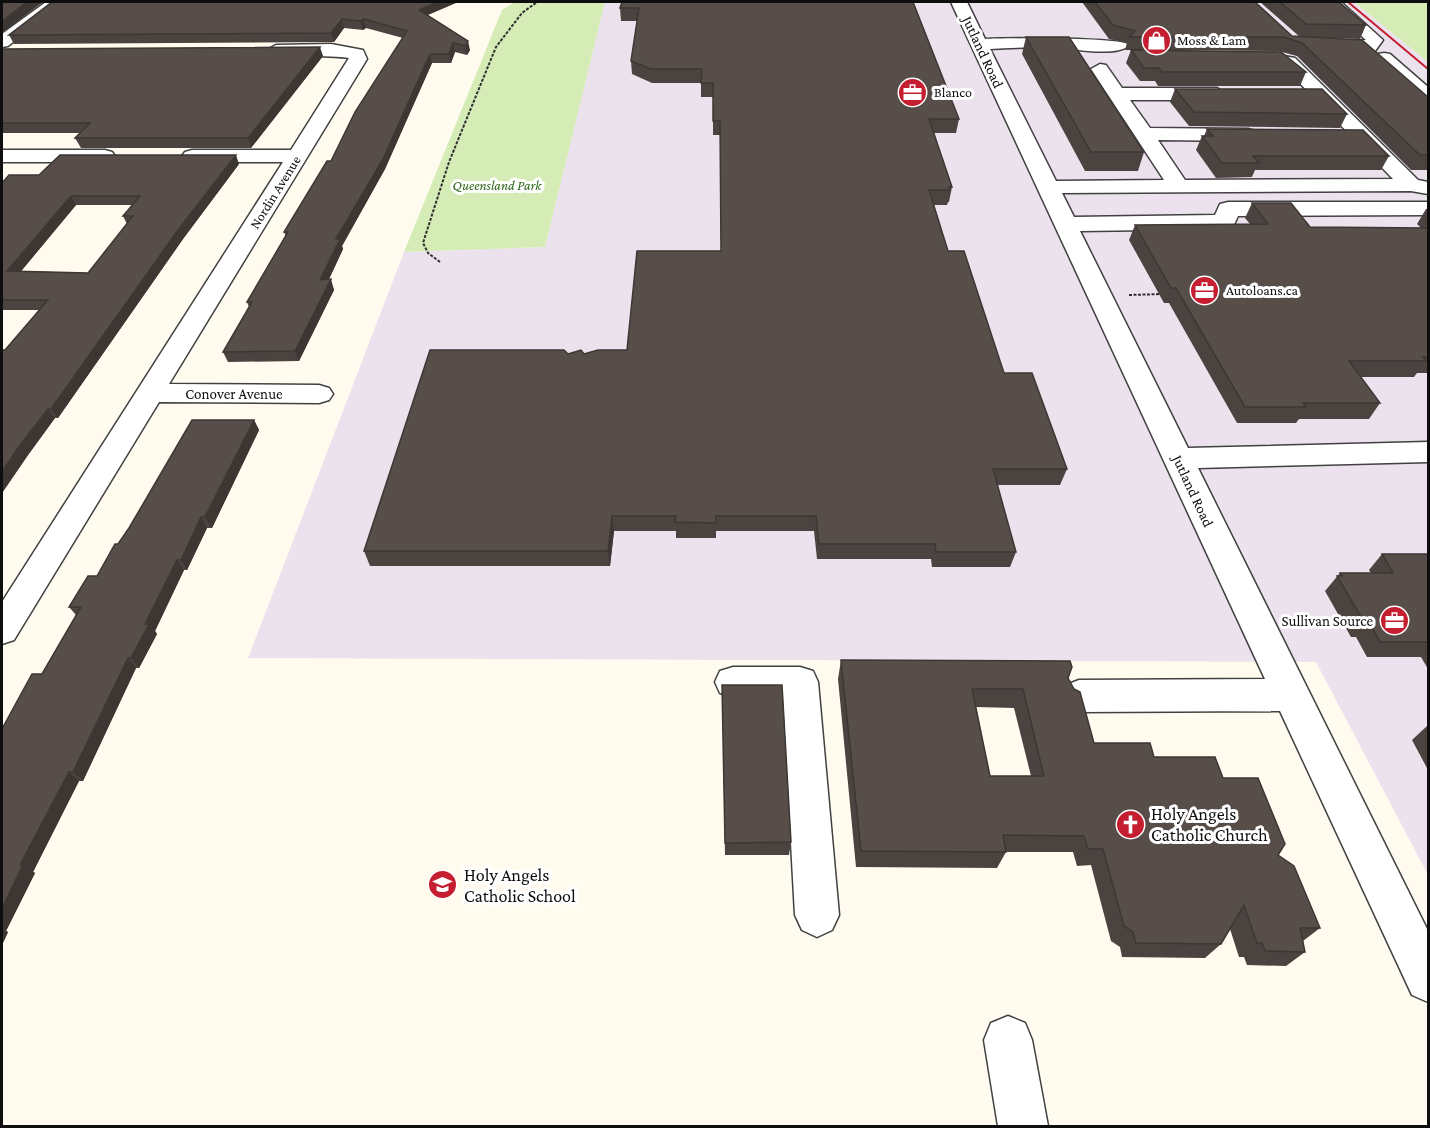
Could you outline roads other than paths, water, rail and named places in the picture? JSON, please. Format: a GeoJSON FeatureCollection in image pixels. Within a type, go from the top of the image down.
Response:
{"type":"FeatureCollection","features":[{"type":"Feature","properties":{"kind":"street"},"geometry":{"type":"LineString","coordinates":[[2,42],[54,2]]}},
{"type":"Feature","properties":{"kind":"street","name":"Jutland Road"},"geometry":{"type":"LineString","coordinates":[[959,2],[1427,975]]}},
{"type":"Feature","properties":{"kind":"street"},"geometry":{"type":"LineString","coordinates":[[1309,47],[1369,47],[1374,44],[1375,40],[1332,2]]}},
{"type":"Feature","properties":{"kind":"street"},"geometry":{"type":"LineString","coordinates":[[979,44],[1054,42],[1071,46],[1120,45]]}},
{"type":"Feature","properties":{"kind":"street","name":"Nordin Avenue"},"geometry":{"type":"LineString","coordinates":[[2,630],[356,62],[357,54],[331,48],[255,50]]}},
{"type":"Feature","properties":{"kind":"street"},"geometry":{"type":"LineString","coordinates":[[2,51],[28,51]]}},
{"type":"Feature","properties":{"kind":"street"},"geometry":{"type":"LineString","coordinates":[[1244,58],[1278,58],[1289,62],[1364,136],[1420,186]]}},
{"type":"Feature","properties":{"kind":"street"},"geometry":{"type":"LineString","coordinates":[[1384,58],[1428,96]]}},
{"type":"Feature","properties":{"kind":"street"},"geometry":{"type":"LineString","coordinates":[[1100,69],[1179,186]]}},
{"type":"Feature","properties":{"kind":"street"},"geometry":{"type":"LineString","coordinates":[[1117,94],[1230,94]]}},
{"type":"Feature","properties":{"kind":"street"},"geometry":{"type":"LineString","coordinates":[[1299,94],[1321,94]]}},
{"type":"Feature","properties":{"kind":"street"},"geometry":{"type":"LineString","coordinates":[[1145,134],[1272,135]]}},
{"type":"Feature","properties":{"kind":"street"},"geometry":{"type":"LineString","coordinates":[[1329,136],[1364,136]]}},
{"type":"Feature","properties":{"kind":"street"},"geometry":{"type":"LineString","coordinates":[[2,157],[130,156]]}},
{"type":"Feature","properties":{"kind":"street"},"geometry":{"type":"LineString","coordinates":[[177,156],[297,156]]}},
{"type":"Feature","properties":{"kind":"street"},"geometry":{"type":"LineString","coordinates":[[1048,187],[1420,186]]}},
{"type":"Feature","properties":{"kind":"street"},"geometry":{"type":"LineString","coordinates":[[1065,224],[1225,222],[1228,209],[1428,208]]}},
{"type":"Feature","properties":{"kind":"street","name":"Conover Avenue"},"geometry":{"type":"LineString","coordinates":[[150,393],[319,394]]}},
{"type":"Feature","properties":{"kind":"street"},"geometry":{"type":"LineString","coordinates":[[1178,458],[1428,452]]}},
{"type":"Feature","properties":{"kind":"street"},"geometry":{"type":"LineString","coordinates":[[733,682],[800,682],[816,915]]}},
{"type":"Feature","properties":{"kind":"street"},"geometry":{"type":"LineString","coordinates":[[1079,696],[1291,695]]}},
{"type":"Feature","properties":{"kind":"street"},"geometry":{"type":"LineString","coordinates":[[1008,1040],[1023,1126]]}},
{"type":"Feature","properties":{"kind":"railway"},"geometry":{"type":"LineString","coordinates":[[1348,2],[1428,69]]}},
{"type":"Feature","properties":{"kind":"place","name":"Moss & Lam"},"geometry":{"type":"Point","coordinates":[1156,40]}},
{"type":"Feature","properties":{"kind":"place","name":"Blanco"},"geometry":{"type":"Point","coordinates":[913,92]}},
{"type":"Feature","properties":{"kind":"place","name":"Autoloans.ca"},"geometry":{"type":"Point","coordinates":[1205,290]}},
{"type":"Feature","properties":{"kind":"place","name":"Sullivan Source"},"geometry":{"type":"Point","coordinates":[1394,621]}},
{"type":"Feature","properties":{"kind":"place","name":"Holy Angels Catholic Church"},"geometry":{"type":"Point","coordinates":[1130,824]}},
{"type":"Feature","properties":{"kind":"place","name":"Holy Angels Catholic School"},"geometry":{"type":"Point","coordinates":[443,885]}},
{"type":"Feature","properties":{"kind":"park label","name":"Queensland Park"},"geometry":{"type":"Point","coordinates":[497,185]}}]}
